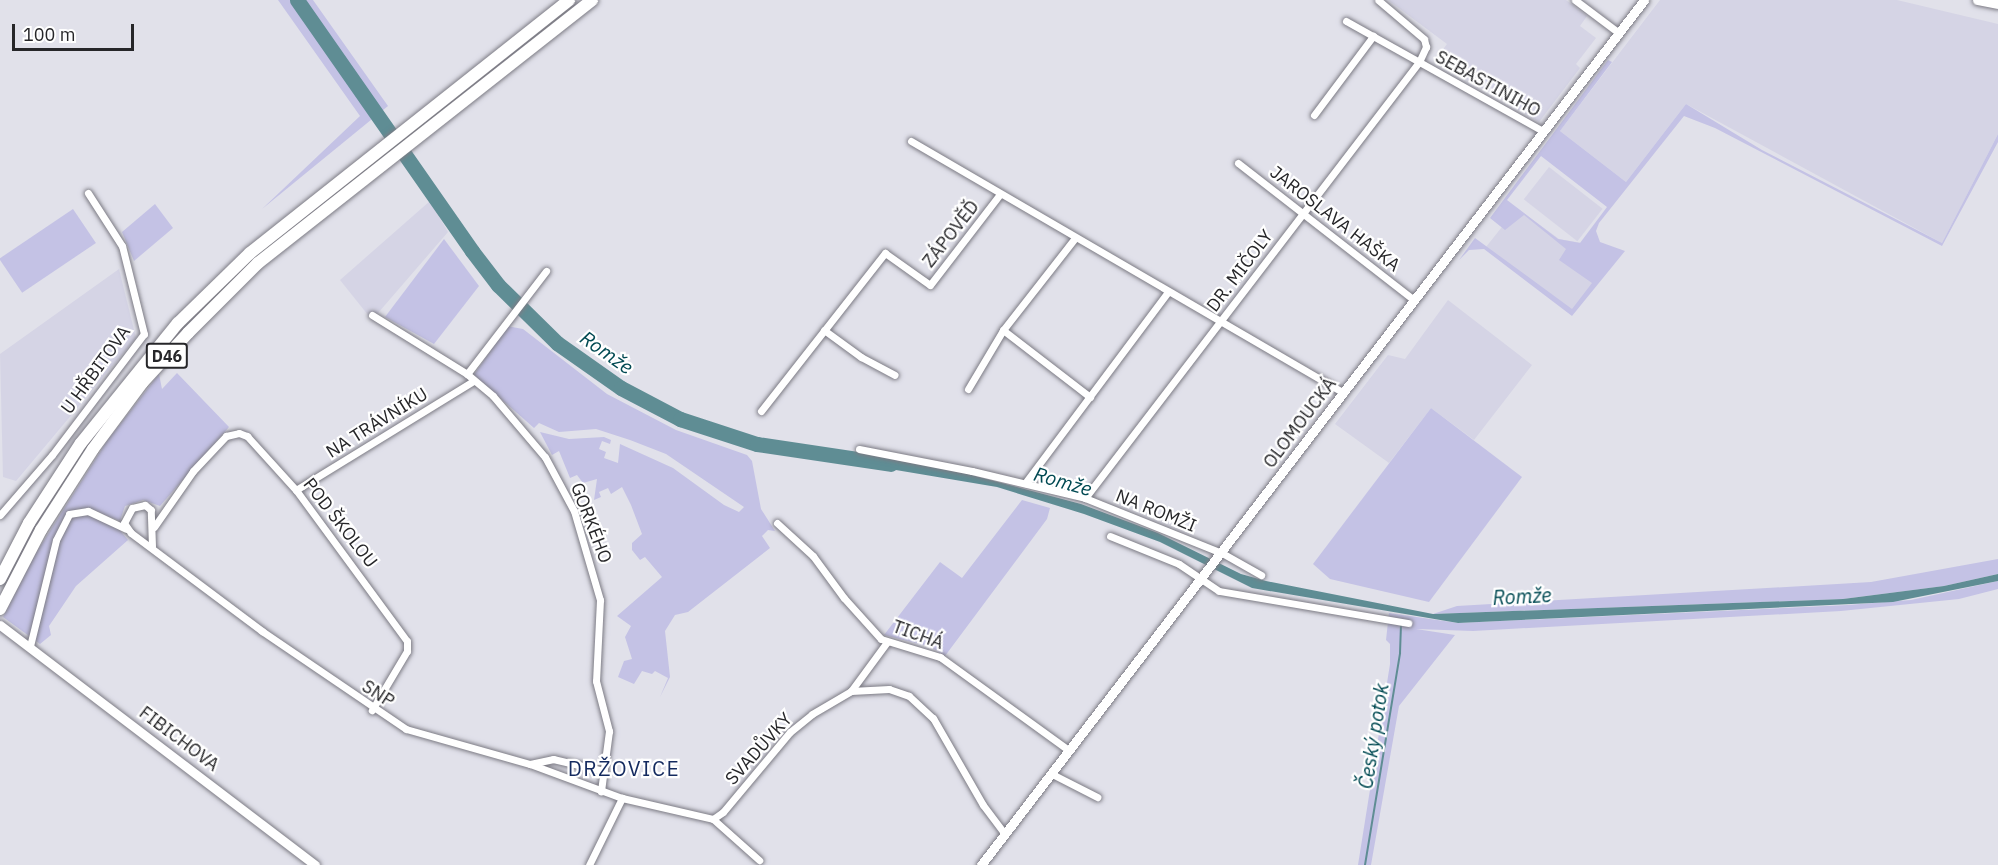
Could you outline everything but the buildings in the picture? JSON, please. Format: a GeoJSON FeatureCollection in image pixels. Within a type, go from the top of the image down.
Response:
{"type":"FeatureCollection","features":[{"type":"Feature","properties":{"kind":"highway","name":"D46"},"geometry":{"type":"LineString","coordinates":[[0,579],[29,524],[81,443],[178,323],[250,253],[385,143],[569,0]]}},
{"type":"Feature","properties":{"kind":"highway","name":"D46"},"geometry":{"type":"LineString","coordinates":[[0,609],[66,489],[142,383],[258,263],[393,154],[592,0]]}},
{"type":"Feature","properties":{"kind":"street","name":"SEBASTINIHO"},"geometry":{"type":"LineString","coordinates":[[1378,0],[1424,39],[1426,46],[1419,62]]}},
{"type":"Feature","properties":{"kind":"street"},"geometry":{"type":"LineString","coordinates":[[1575,0],[1619,33]]}},
{"type":"Feature","properties":{"kind":"street","name":"OLOMOUCKÁ"},"geometry":{"type":"LineString","coordinates":[[981,865],[1070,752],[1644,0]]}},
{"type":"Feature","properties":{"kind":"street"},"geometry":{"type":"LineString","coordinates":[[1977,0],[1998,4]]}},
{"type":"Feature","properties":{"kind":"street","name":"SEBASTINIHO"},"geometry":{"type":"LineString","coordinates":[[1346,21],[1543,131]]}},
{"type":"Feature","properties":{"kind":"street"},"geometry":{"type":"LineString","coordinates":[[1314,115],[1373,36]]}},
{"type":"Feature","properties":{"kind":"street","name":"DR. MIČOLY"},"geometry":{"type":"LineString","coordinates":[[1085,498],[1419,62]]}},
{"type":"Feature","properties":{"kind":"street"},"geometry":{"type":"LineString","coordinates":[[911,141],[1344,393]]}},
{"type":"Feature","properties":{"kind":"street","name":"JAROSLAVA HAŠKA"},"geometry":{"type":"LineString","coordinates":[[1238,163],[1414,300]]}},
{"type":"Feature","properties":{"kind":"street","name":"U HŘBITOVA"},"geometry":{"type":"LineString","coordinates":[[0,515],[52,455],[144,334],[122,246],[88,193]]}},
{"type":"Feature","properties":{"kind":"street","name":"ZÁPOVĚĎ"},"geometry":{"type":"LineString","coordinates":[[761,411],[885,253],[930,285],[1000,194]]}},
{"type":"Feature","properties":{"kind":"street"},"geometry":{"type":"LineString","coordinates":[[968,389],[1003,330],[1075,238]]}},
{"type":"Feature","properties":{"kind":"street"},"geometry":{"type":"LineString","coordinates":[[466,374],[546,270]]}},
{"type":"Feature","properties":{"kind":"street"},"geometry":{"type":"LineString","coordinates":[[1025,483],[1168,292]]}},
{"type":"Feature","properties":{"kind":"street","name":"GORKÉHO"},"geometry":{"type":"LineString","coordinates":[[372,315],[466,374],[531,437],[574,511],[600,600],[595,651],[596,681],[609,731],[601,791]]}},
{"type":"Feature","properties":{"kind":"street"},"geometry":{"type":"LineString","coordinates":[[825,330],[861,357],[896,375]]}},
{"type":"Feature","properties":{"kind":"street"},"geometry":{"type":"LineString","coordinates":[[1003,330],[1090,397]]}},
{"type":"Feature","properties":{"kind":"street","name":"NA TRÁVNÍKU"},"geometry":{"type":"LineString","coordinates":[[296,490],[473,381]]}},
{"type":"Feature","properties":{"kind":"street","name":"POD ŠKOLOU"},"geometry":{"type":"LineString","coordinates":[[154,527],[193,471],[226,436],[239,433],[252,440],[296,490],[407,641],[407,651],[372,710]]}},
{"type":"Feature","properties":{"kind":"street","name":"NA ROMŽI"},"geometry":{"type":"LineString","coordinates":[[858,449],[1025,483],[1085,498],[1222,553],[1261,575]]}},
{"type":"Feature","properties":{"kind":"street"},"geometry":{"type":"LineString","coordinates":[[126,529],[126,514],[139,505],[151,510],[154,527],[152,546]]}},
{"type":"Feature","properties":{"kind":"street","name":"SNP"},"geometry":{"type":"LineString","coordinates":[[26,643],[56,540],[69,514],[88,511],[126,529],[152,546],[372,710],[406,729],[530,764],[622,798],[713,819]]}},
{"type":"Feature","properties":{"kind":"street","name":"TICHÁ"},"geometry":{"type":"LineString","coordinates":[[777,523],[813,556],[865,623],[887,642],[923,649],[940,657],[1070,752]]}},
{"type":"Feature","properties":{"kind":"street"},"geometry":{"type":"LineString","coordinates":[[1110,536],[1179,564],[1203,578],[1219,591],[1408,623]]}},
{"type":"Feature","properties":{"kind":"street","name":"FIBICHOVA"},"geometry":{"type":"LineString","coordinates":[[0,625],[315,865]]}},
{"type":"Feature","properties":{"kind":"street"},"geometry":{"type":"LineString","coordinates":[[851,691],[887,642]]}},
{"type":"Feature","properties":{"kind":"street"},"geometry":{"type":"LineString","coordinates":[[851,691],[894,690],[920,705],[939,726],[978,797],[1005,834]]}},
{"type":"Feature","properties":{"kind":"street","name":"SVADŮVKY"},"geometry":{"type":"LineString","coordinates":[[713,819],[723,812],[790,732],[851,691]]}},
{"type":"Feature","properties":{"kind":"street"},"geometry":{"type":"LineString","coordinates":[[530,764],[553,759],[604,771]]}},
{"type":"Feature","properties":{"kind":"street"},"geometry":{"type":"LineString","coordinates":[[1052,774],[1097,797]]}},
{"type":"Feature","properties":{"kind":"street"},"geometry":{"type":"LineString","coordinates":[[589,865],[622,798]]}},
{"type":"Feature","properties":{"kind":"street"},"geometry":{"type":"LineString","coordinates":[[713,819],[759,860]]}},
{"type":"Feature","properties":{"kind":"shaded area"},"geometry":{"type":"Polygon","coordinates":[[[278,0],[313,0],[388,106],[262,209],[360,116],[278,0]]]}},
{"type":"Feature","properties":{"kind":"shaded area"},"geometry":{"type":"Polygon","coordinates":[[[1388,0],[1566,0],[1587,16],[1580,26],[1596,38],[1576,64],[1580,68],[1539,122],[1435,60],[1447,44],[1388,0]]]}},
{"type":"Feature","properties":{"kind":"shaded area"},"geometry":{"type":"Polygon","coordinates":[[[1660,0],[1897,0],[1998,24],[1998,134],[1942,243],[1686,104],[1626,182],[1560,131],[1660,0]]]}},
{"type":"Feature","properties":{"kind":"shaded area"},"geometry":{"type":"Polygon","coordinates":[[[1608,60],[1612,62],[1560,131],[1626,182],[1686,104],[1762,150],[1942,243],[1998,134],[1998,142],[1942,246],[1715,128],[1684,116],[1599,223],[1596,231],[1600,242],[1625,251],[1572,316],[1484,249],[1469,250],[1459,260],[1475,238],[1572,309],[1592,283],[1559,260],[1566,249],[1524,215],[1505,230],[1490,218],[1608,60]],[[1541,156],[1507,200],[1558,239],[1580,243],[1607,207],[1541,156]]]}},
{"type":"Feature","properties":{"kind":"shaded area"},"geometry":{"type":"Polygon","coordinates":[[[1549,167],[1603,209],[1577,241],[1524,199],[1549,167]]]}},
{"type":"Feature","properties":{"kind":"shaded area"},"geometry":{"type":"Polygon","coordinates":[[[430,201],[448,232],[372,320],[340,280],[430,201]]]}},
{"type":"Feature","properties":{"kind":"shaded area"},"geometry":{"type":"Polygon","coordinates":[[[155,204],[173,228],[134,261],[122,232],[155,204]]]}},
{"type":"Feature","properties":{"kind":"shaded area"},"geometry":{"type":"Polygon","coordinates":[[[1517,208],[1559,239],[1622,250],[1573,313],[1486,247],[1517,208]]]}},
{"type":"Feature","properties":{"kind":"shaded area"},"geometry":{"type":"Polygon","coordinates":[[[73,209],[96,243],[22,293],[0,258],[73,209]]]}},
{"type":"Feature","properties":{"kind":"shaded area"},"geometry":{"type":"Polygon","coordinates":[[[444,239],[479,286],[434,344],[385,317],[444,239]]]}},
{"type":"Feature","properties":{"kind":"shaded area"},"geometry":{"type":"Polygon","coordinates":[[[119,269],[136,338],[16,481],[3,477],[0,354],[119,269]]]}},
{"type":"Feature","properties":{"kind":"shaded area"},"geometry":{"type":"Polygon","coordinates":[[[1448,300],[1532,365],[1474,440],[1431,408],[1389,463],[1335,424],[1388,355],[1405,359],[1448,300]]]}},
{"type":"Feature","properties":{"kind":"shaded area"},"geometry":{"type":"Polygon","coordinates":[[[507,326],[523,329],[607,394],[676,430],[747,455],[752,461],[761,509],[775,531],[768,530],[762,536],[770,548],[688,612],[675,615],[665,631],[670,677],[660,697],[668,678],[655,671],[652,674],[642,671],[634,684],[618,677],[624,661],[632,659],[625,637],[631,626],[617,616],[662,577],[645,557],[640,560],[632,550],[632,543],[642,534],[631,505],[622,487],[611,494],[608,488],[599,492],[601,497],[594,500],[597,479],[583,483],[577,475],[570,478],[559,451],[552,455],[540,432],[569,439],[604,437],[611,440],[610,444],[602,441],[599,449],[606,452],[604,458],[618,463],[620,444],[673,468],[724,505],[739,512],[744,507],[666,454],[630,440],[596,429],[559,432],[539,423],[534,428],[474,375],[507,326]]]}},
{"type":"Feature","properties":{"kind":"shaded area"},"geometry":{"type":"Polygon","coordinates":[[[177,373],[229,427],[160,506],[143,500],[125,506],[120,521],[88,508],[81,512],[117,527],[128,540],[76,586],[49,626],[51,635],[40,644],[3,617],[36,553],[107,441],[159,374],[162,389],[177,373]]]}},
{"type":"Feature","properties":{"kind":"shaded area"},"geometry":{"type":"Polygon","coordinates":[[[1431,408],[1522,477],[1429,602],[1330,579],[1313,564],[1431,408]]]}},
{"type":"Feature","properties":{"kind":"shaded area"},"geometry":{"type":"Polygon","coordinates":[[[873,457],[941,467],[1081,504],[1158,533],[1241,574],[1433,614],[1843,599],[1944,586],[1998,574],[1998,581],[1893,602],[1458,623],[1252,588],[1160,542],[1084,514],[997,487],[872,466],[873,457]]]}},
{"type":"Feature","properties":{"kind":"shaded area"},"geometry":{"type":"Polygon","coordinates":[[[1022,500],[1050,508],[1047,519],[945,656],[931,647],[884,635],[940,562],[962,578],[1022,500]]]}},
{"type":"Feature","properties":{"kind":"shaded area"},"geometry":{"type":"Polygon","coordinates":[[[1998,559],[1998,574],[1944,586],[1843,599],[1433,614],[1457,606],[1871,582],[1998,559]]]}},
{"type":"Feature","properties":{"kind":"shaded area"},"geometry":{"type":"Polygon","coordinates":[[[1998,581],[1998,589],[1959,599],[1841,611],[1473,631],[1416,629],[1455,635],[1399,706],[1371,865],[1358,865],[1390,664],[1390,644],[1386,640],[1389,613],[1458,623],[1848,605],[1911,600],[1998,581]]]}},
{"type":"Feature","properties":{"kind":"waterway","name":"Romže"},"geometry":{"type":"LineString","coordinates":[[297,0],[472,251],[498,285],[557,343],[621,388],[680,419],[757,444],[891,464]]}},
{"type":"Feature","properties":{"kind":"waterway","name":"Český potok"},"geometry":{"type":"LineString","coordinates":[[1365,865],[1400,653],[1401,625]]}},
{"type":"Feature","properties":{"kind":"district","name":"DRŽOVICE"},"geometry":{"type":"Point","coordinates":[624,768]}}]}
